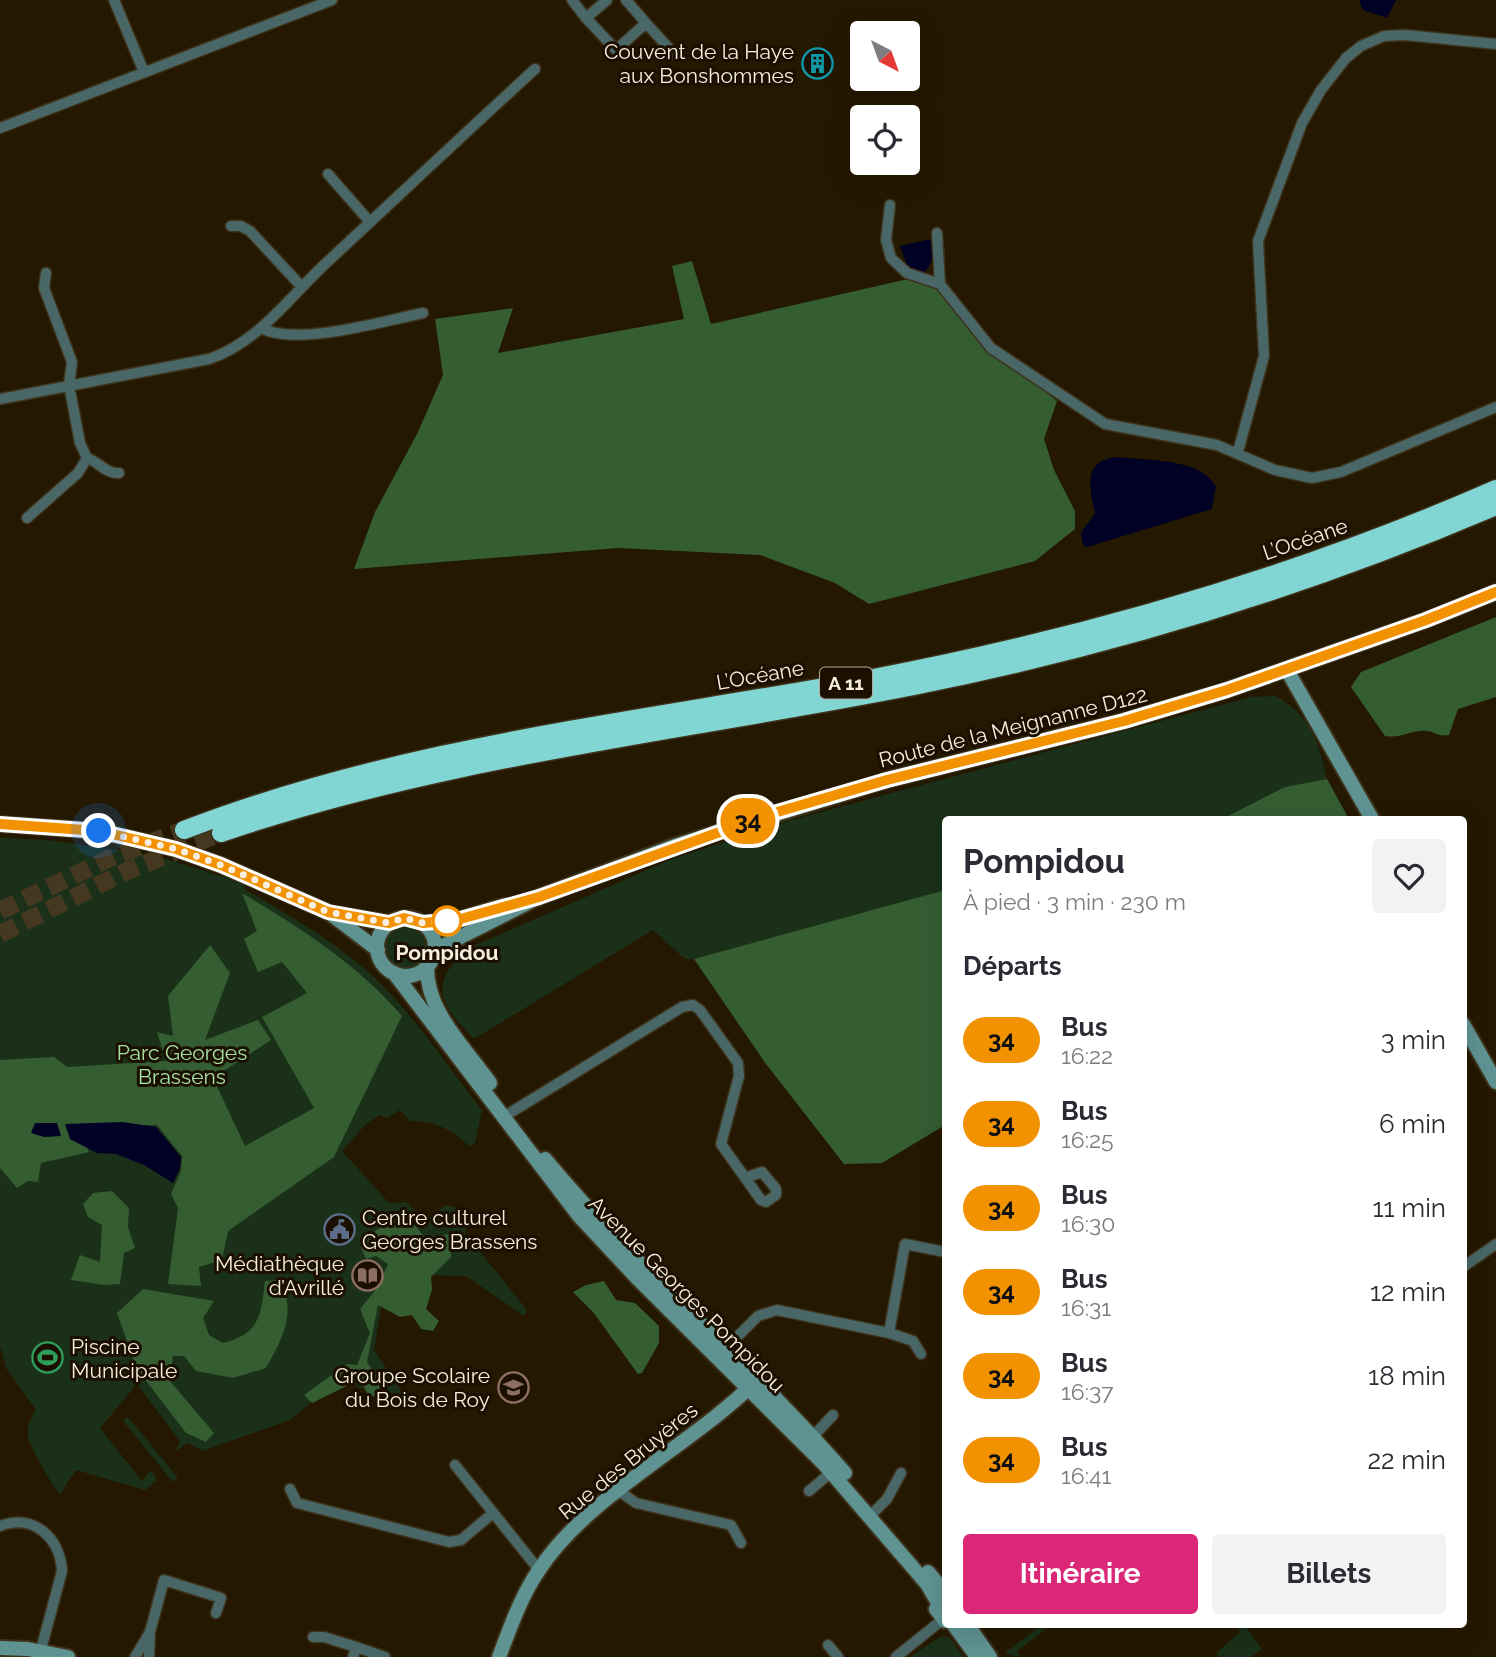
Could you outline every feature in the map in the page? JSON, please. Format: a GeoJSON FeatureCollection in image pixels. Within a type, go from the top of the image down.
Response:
{"type":"FeatureCollection","features":[{"type":"Feature","properties":{"kind":"highway","name":"L’Océane"},"geometry":{"type":"LineString","coordinates":[[184,830],[302,790],[424,760],[892,674],[1091,629],[1309,563],[1496,489]]}},
{"type":"Feature","properties":{"kind":"highway","name":"L’Océane"},"geometry":{"type":"LineString","coordinates":[[221,833],[331,798],[437,772],[915,685],[1079,648],[1301,581],[1496,506]]}},
{"type":"Feature","properties":{"kind":"street"},"geometry":{"type":"LineString","coordinates":[[114,0],[144,72]]}},
{"type":"Feature","properties":{"kind":"street"},"geometry":{"type":"LineString","coordinates":[[0,128],[332,0]]}},
{"type":"Feature","properties":{"kind":"street"},"geometry":{"type":"LineString","coordinates":[[572,0],[616,50],[646,23]]}},
{"type":"Feature","properties":{"kind":"street"},"geometry":{"type":"LineString","coordinates":[[586,18],[607,0]]}},
{"type":"Feature","properties":{"kind":"street"},"geometry":{"type":"LineString","coordinates":[[626,0],[675,55]]}},
{"type":"Feature","properties":{"kind":"street"},"geometry":{"type":"LineString","coordinates":[[1235,453],[1239,448],[1264,356],[1258,242],[1302,123],[1321,90],[1346,58],[1362,46],[1384,36],[1405,35],[1496,44]]}},
{"type":"Feature","properties":{"kind":"street"},"geometry":{"type":"LineString","coordinates":[[0,399],[209,359],[230,352],[261,328],[302,286],[536,69]]}},
{"type":"Feature","properties":{"kind":"street"},"geometry":{"type":"LineString","coordinates":[[328,174],[370,222]]}},
{"type":"Feature","properties":{"kind":"street"},"geometry":{"type":"LineString","coordinates":[[890,205],[886,240],[891,258],[907,273],[940,284],[991,348],[1105,424],[1217,445],[1275,470],[1312,478],[1341,472],[1496,407]]}},
{"type":"Feature","properties":{"kind":"street"},"geometry":{"type":"LineString","coordinates":[[231,226],[241,226],[250,231],[302,286]]}},
{"type":"Feature","properties":{"kind":"street"},"geometry":{"type":"LineString","coordinates":[[937,233],[940,284]]}},
{"type":"Feature","properties":{"kind":"street"},"geometry":{"type":"LineString","coordinates":[[46,273],[44,288],[72,362],[69,385],[80,443],[88,458],[97,461],[110,472],[119,473]]}},
{"type":"Feature","properties":{"kind":"street"},"geometry":{"type":"LineString","coordinates":[[261,328],[271,333],[317,336],[424,313]]}},
{"type":"Feature","properties":{"kind":"street"},"geometry":{"type":"LineString","coordinates":[[27,518],[78,473],[88,458]]}},
{"type":"Feature","properties":{"kind":"street","name":"Route de la Meignanne D122"},"geometry":{"type":"LineString","coordinates":[[539,897],[767,815],[887,780],[1124,721],[1287,670],[1496,592]]}},
{"type":"Feature","properties":{"kind":"street"},"geometry":{"type":"LineString","coordinates":[[1287,670],[1370,816]]}},
{"type":"Feature","properties":{"kind":"street"},"geometry":{"type":"LineString","coordinates":[[0,824],[99,831],[164,846],[221,865],[328,912],[389,923],[404,918],[423,923],[457,920],[539,897]]}},
{"type":"Feature","properties":{"kind":"street"},"geometry":{"type":"LineString","coordinates":[[389,923],[380,935],[378,950],[383,963],[394,973],[410,975],[427,966],[435,950],[539,897]]}},
{"type":"Feature","properties":{"kind":"street"},"geometry":{"type":"LineString","coordinates":[[328,912],[378,950]]}},
{"type":"Feature","properties":{"kind":"street"},"geometry":{"type":"LineString","coordinates":[[423,923],[432,935],[435,950]]}},
{"type":"Feature","properties":{"kind":"street","name":"Avenue Georges Pompidou"},"geometry":{"type":"LineString","coordinates":[[427,966],[428,992],[436,1009],[510,1113],[593,1217],[725,1349],[753,1384]]}},
{"type":"Feature","properties":{"kind":"street","name":"Avenue Georges Pompidou"},"geometry":{"type":"LineString","coordinates":[[394,973],[579,1216],[636,1279],[753,1384],[809,1441],[874,1513],[942,1596]]}},
{"type":"Feature","properties":{"kind":"street"},"geometry":{"type":"LineString","coordinates":[[510,1113],[682,1007],[693,1005],[700,1010],[738,1063],[740,1076],[721,1144],[746,1178]]}},
{"type":"Feature","properties":{"kind":"street"},"geometry":{"type":"LineString","coordinates":[[1467,1031],[1496,1082]]}},
{"type":"Feature","properties":{"kind":"street"},"geometry":{"type":"LineString","coordinates":[[889,1333],[905,1244],[942,1251]]}},
{"type":"Feature","properties":{"kind":"street"},"geometry":{"type":"LineString","coordinates":[[1467,1264],[1496,1244]]}},
{"type":"Feature","properties":{"kind":"street"},"geometry":{"type":"LineString","coordinates":[[725,1349],[758,1317],[777,1310],[889,1333],[913,1341],[921,1354]]}},
{"type":"Feature","properties":{"kind":"street","name":"Rue des Bruyères"},"geometry":{"type":"LineString","coordinates":[[499,1657],[515,1615],[539,1570],[581,1524],[619,1491],[726,1410],[753,1384]]}},
{"type":"Feature","properties":{"kind":"street"},"geometry":{"type":"LineString","coordinates":[[809,1441],[834,1415]]}},
{"type":"Feature","properties":{"kind":"street"},"geometry":{"type":"LineString","coordinates":[[455,1465],[539,1570]]}},
{"type":"Feature","properties":{"kind":"street"},"geometry":{"type":"LineString","coordinates":[[809,1491],[835,1469]]}},
{"type":"Feature","properties":{"kind":"street"},"geometry":{"type":"LineString","coordinates":[[874,1513],[901,1473]]}},
{"type":"Feature","properties":{"kind":"street"},"geometry":{"type":"LineString","coordinates":[[290,1489],[297,1503],[449,1542],[461,1540],[493,1513]]}},
{"type":"Feature","properties":{"kind":"street"},"geometry":{"type":"LineString","coordinates":[[619,1491],[636,1503],[731,1525],[741,1543]]}},
{"type":"Feature","properties":{"kind":"street"},"geometry":{"type":"LineString","coordinates":[[0,1526],[20,1522],[41,1529],[50,1536],[61,1558],[62,1571],[40,1654]]}},
{"type":"Feature","properties":{"kind":"street"},"geometry":{"type":"LineString","coordinates":[[149,1657],[150,1632],[164,1580],[221,1598],[216,1613]]}},
{"type":"Feature","properties":{"kind":"street","name":"Avenue Georges Pompidou"},"geometry":{"type":"LineString","coordinates":[[942,1599],[936,1609],[942,1616]]}},
{"type":"Feature","properties":{"kind":"street"},"geometry":{"type":"LineString","coordinates":[[896,1657],[942,1625]]}},
{"type":"Feature","properties":{"kind":"street","name":"Avenue Georges Pompidou"},"geometry":{"type":"LineString","coordinates":[[952,1628],[977,1657]]}},
{"type":"Feature","properties":{"kind":"street"},"geometry":{"type":"LineString","coordinates":[[970,1628],[989,1657]]}},
{"type":"Feature","properties":{"kind":"street"},"geometry":{"type":"LineString","coordinates":[[135,1657],[150,1632]]}},
{"type":"Feature","properties":{"kind":"street"},"geometry":{"type":"LineString","coordinates":[[313,1637],[324,1637],[354,1652],[384,1657]]}},
{"type":"Feature","properties":{"kind":"street"},"geometry":{"type":"LineString","coordinates":[[828,1645],[838,1657]]}},
{"type":"Feature","properties":{"kind":"street"},"geometry":{"type":"LineString","coordinates":[[0,1647],[68,1657]]}},
{"type":"Feature","properties":{"kind":"street"},"geometry":{"type":"LineString","coordinates":[[0,1655],[6,1657]]}},
{"type":"Feature","properties":{"kind":"green space"},"geometry":{"type":"Polygon","coordinates":[[[692,261],[711,324],[908,279],[940,284],[991,348],[1057,401],[1044,439],[1054,470],[1075,511],[1075,529],[1035,561],[869,604],[835,583],[760,555],[618,548],[354,569],[375,512],[417,434],[443,375],[435,319],[513,308],[498,353],[684,319],[672,266],[692,261]]]}},
{"type":"Feature","properties":{"kind":"green space"},"geometry":{"type":"Polygon","coordinates":[[[1496,617],[1496,697],[1458,709],[1449,735],[1422,731],[1385,736],[1351,687],[1361,672],[1496,617]]]}},
{"type":"Feature","properties":{"kind":"green space"},"geometry":{"type":"Polygon","coordinates":[[[1276,696],[1298,712],[1312,731],[1327,779],[1285,788],[1228,816],[942,816],[942,891],[694,959],[685,959],[653,930],[474,1039],[446,1004],[443,983],[447,972],[469,948],[672,859],[795,819],[1251,697],[1276,696]]]}},
{"type":"Feature","properties":{"kind":"green space"},"geometry":{"type":"Polygon","coordinates":[[[1327,779],[1347,816],[1228,816],[1285,787],[1327,779]]]}},
{"type":"Feature","properties":{"kind":"green space","name":"Parc Georges Brassens"},"geometry":{"type":"Polygon","coordinates":[[[0,838],[48,840],[157,856],[245,884],[244,889],[330,942],[377,980],[419,1027],[482,1110],[475,1143],[469,1146],[442,1127],[427,1122],[410,1121],[400,1110],[387,1118],[380,1115],[366,1124],[342,1151],[389,1203],[407,1202],[424,1221],[446,1205],[469,1211],[465,1233],[527,1310],[524,1316],[466,1276],[424,1275],[382,1304],[374,1350],[410,1404],[337,1380],[290,1420],[202,1451],[189,1443],[175,1451],[180,1441],[137,1384],[100,1428],[142,1481],[151,1470],[157,1480],[145,1490],[76,1470],[60,1494],[42,1466],[28,1436],[29,1423],[36,1410],[6,1368],[0,1346],[0,838]]]}},
{"type":"Feature","properties":{"kind":"green space"},"geometry":{"type":"Polygon","coordinates":[[[942,891],[942,1127],[882,1163],[844,1164],[766,1064],[694,959],[942,891]]]}},
{"type":"Feature","properties":{"kind":"green space"},"geometry":{"type":"Polygon","coordinates":[[[242,893],[347,963],[402,1016],[334,1157],[228,1231],[222,1260],[199,1267],[201,1286],[168,1284],[178,1208],[171,1194],[181,1171],[182,1156],[157,1125],[77,1125],[89,1152],[41,1163],[38,1182],[28,1181],[17,1188],[0,1168],[0,1060],[54,1057],[67,1067],[166,1061],[157,1032],[173,1036],[168,996],[210,945],[230,973],[205,1040],[258,1020],[271,1040],[213,1078],[245,1146],[314,1108],[262,1017],[307,993],[282,962],[258,972],[244,939],[257,931],[242,893]]]}},
{"type":"Feature","properties":{"kind":"green space"},"geometry":{"type":"Polygon","coordinates":[[[405,926],[414,927],[421,932],[426,939],[426,957],[421,964],[414,969],[405,970],[396,969],[389,964],[384,957],[383,948],[384,939],[389,932],[396,927],[405,926]]]}},
{"type":"Feature","properties":{"kind":"green space"},"geometry":{"type":"Polygon","coordinates":[[[112,1191],[129,1208],[128,1227],[135,1248],[124,1253],[120,1284],[104,1285],[71,1280],[80,1255],[100,1262],[102,1225],[88,1217],[83,1204],[93,1193],[112,1191]]]}},
{"type":"Feature","properties":{"kind":"green space"},"geometry":{"type":"Polygon","coordinates":[[[395,1218],[405,1227],[415,1225],[425,1238],[450,1234],[451,1257],[431,1277],[432,1290],[426,1309],[439,1321],[433,1331],[421,1329],[412,1315],[400,1317],[378,1305],[367,1362],[381,1383],[376,1397],[367,1394],[361,1379],[312,1403],[304,1395],[347,1364],[357,1365],[370,1333],[360,1309],[377,1288],[388,1264],[376,1256],[366,1259],[361,1247],[363,1239],[395,1218]]]}},
{"type":"Feature","properties":{"kind":"green space"},"geometry":{"type":"Polygon","coordinates":[[[279,1280],[287,1302],[286,1325],[266,1368],[233,1378],[196,1371],[184,1356],[173,1356],[170,1381],[214,1433],[206,1442],[186,1433],[137,1369],[117,1313],[143,1289],[214,1301],[203,1318],[209,1335],[223,1343],[245,1334],[251,1328],[260,1313],[265,1281],[279,1280]]]}},
{"type":"Feature","properties":{"kind":"green space"},"geometry":{"type":"Polygon","coordinates":[[[604,1281],[616,1300],[635,1303],[659,1326],[659,1343],[642,1373],[638,1374],[593,1312],[573,1292],[586,1285],[604,1281]]]}},
{"type":"Feature","properties":{"kind":"green space"},"geometry":{"type":"Polygon","coordinates":[[[128,1417],[178,1478],[173,1482],[123,1421],[128,1417]]]}},
{"type":"Feature","properties":{"kind":"green space"},"geometry":{"type":"Polygon","coordinates":[[[1038,1628],[1048,1628],[1017,1651],[1021,1657],[1006,1652],[1038,1628]]]}},
{"type":"Feature","properties":{"kind":"green space"},"geometry":{"type":"Polygon","coordinates":[[[1238,1628],[1247,1628],[1262,1649],[1251,1657],[1219,1657],[1216,1653],[1240,1632],[1238,1628]]]}},
{"type":"Feature","properties":{"kind":"green space"},"geometry":{"type":"Polygon","coordinates":[[[941,1636],[949,1637],[964,1657],[910,1657],[941,1636]]]}},
{"type":"Feature","properties":{"kind":"water"},"geometry":{"type":"Polygon","coordinates":[[[1359,0],[1396,0],[1387,18],[1363,10],[1359,0]]]}},
{"type":"Feature","properties":{"kind":"water"},"geometry":{"type":"Polygon","coordinates":[[[932,239],[935,253],[923,276],[907,265],[900,246],[932,239]]]}},
{"type":"Feature","properties":{"kind":"water"},"geometry":{"type":"Polygon","coordinates":[[[1119,457],[1173,463],[1199,471],[1216,487],[1212,509],[1087,547],[1083,545],[1081,533],[1095,513],[1090,485],[1093,469],[1107,459],[1119,457]]]}},
{"type":"Feature","properties":{"kind":"water"},"geometry":{"type":"Polygon","coordinates":[[[122,1122],[156,1127],[181,1157],[180,1168],[173,1183],[144,1165],[116,1154],[97,1153],[70,1139],[65,1124],[122,1122]]]}},
{"type":"Feature","properties":{"kind":"water"},"geometry":{"type":"Polygon","coordinates":[[[35,1123],[57,1123],[61,1136],[44,1137],[31,1133],[35,1123]]]}},
{"type":"Feature","properties":{"kind":"tunnel"},"geometry":{"type":"LineString","coordinates":[[0,911],[114,856],[184,830]]}},
{"type":"Feature","properties":{"kind":"tunnel"},"geometry":{"type":"LineString","coordinates":[[0,934],[125,872],[221,833]]}},
{"type":"Feature","properties":{"kind":"bus line","name":"34"},"geometry":{"type":"LineString","coordinates":[[0,824],[99,831],[128,836],[221,865],[328,912],[389,923],[404,918],[423,923],[457,920],[539,897],[674,846],[767,815],[887,780],[1124,721],[1227,690],[1426,620],[1496,592]]}},
{"type":"Feature","properties":{"kind":"place","name":"Couvent de la Haye aux Bonshommes"},"geometry":{"type":"Point","coordinates":[817,63]}},
{"type":"Feature","properties":{"kind":"place","name":"Pompidou"},"geometry":{"type":"Point","coordinates":[447,921]}},
{"type":"Feature","properties":{"kind":"place","name":"Centre culturel Georges Brassens"},"geometry":{"type":"Point","coordinates":[339,1229]}},
{"type":"Feature","properties":{"kind":"place","name":"Médiathèque d’Avrillé"},"geometry":{"type":"Point","coordinates":[367,1275]}},
{"type":"Feature","properties":{"kind":"place","name":"Piscine Municipale"},"geometry":{"type":"Point","coordinates":[48,1358]}},
{"type":"Feature","properties":{"kind":"place","name":"Groupe Scolaire du Bois de Roy"},"geometry":{"type":"Point","coordinates":[513,1387]}},
{"type":"Feature","properties":{"kind":"route"},"geometry":{"type":"LineString","coordinates":[[99,831],[176,849],[221,865],[328,912],[389,923],[404,918],[423,923],[447,921]]}}]}
